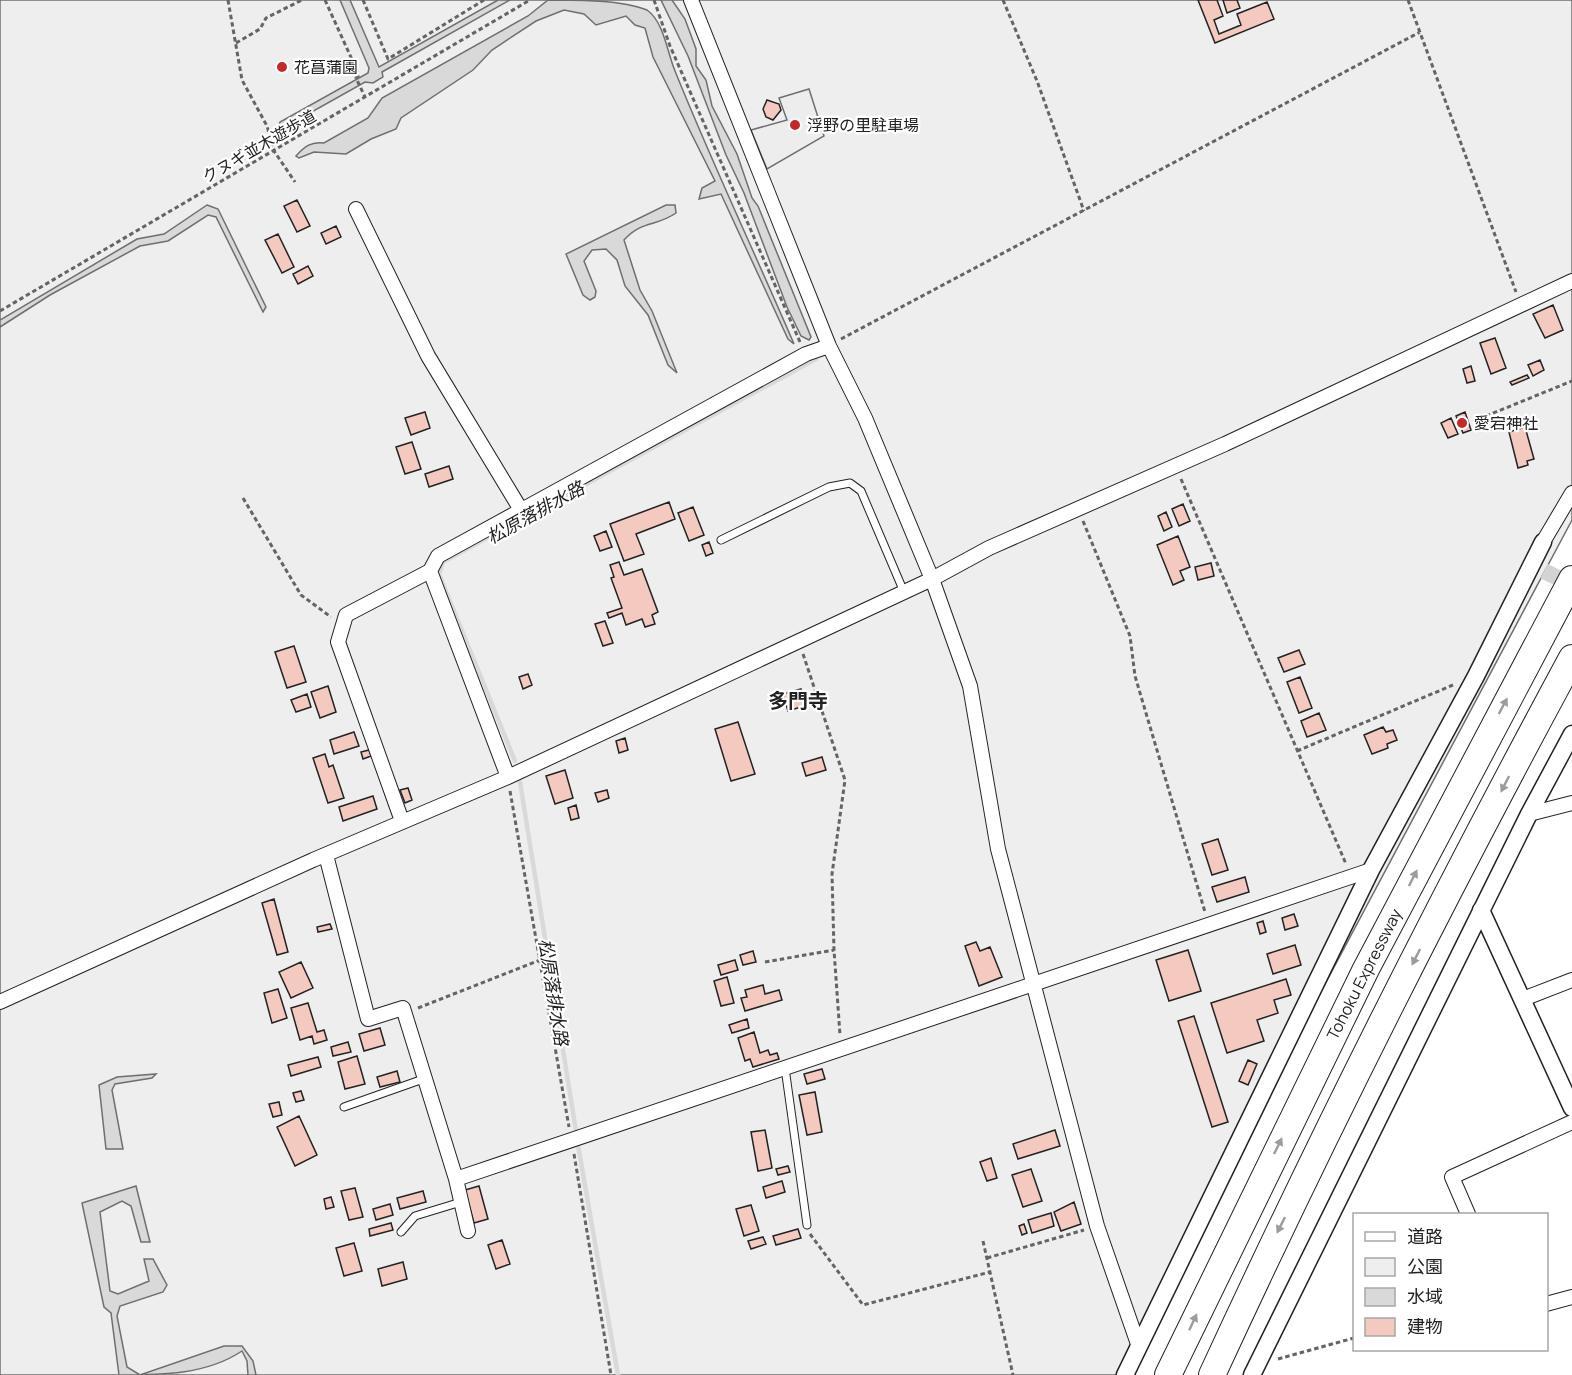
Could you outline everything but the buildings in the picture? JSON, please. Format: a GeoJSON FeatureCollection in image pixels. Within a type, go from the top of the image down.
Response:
{"type":"FeatureCollection","features":[{"type":"Feature","properties":{"kind":"highway","name":"Tohoku Expressway"},"geometry":{"type":"LineString","coordinates":[[1168,1375],[1366,969],[1572,579]]}},
{"type":"Feature","properties":{"kind":"highway"},"geometry":{"type":"LineString","coordinates":[[1212,1375],[1276,1235],[1378,1031],[1572,658]]}},
{"type":"Feature","properties":{"kind":"street"},"geometry":{"type":"LineString","coordinates":[[691,0],[829,346],[865,418],[932,579],[970,686],[998,849],[1097,1226],[1139,1347]]}},
{"type":"Feature","properties":{"kind":"street"},"geometry":{"type":"LineString","coordinates":[[356,209],[428,356],[521,510]]}},
{"type":"Feature","properties":{"kind":"street"},"geometry":{"type":"LineString","coordinates":[[0,1002],[402,821],[508,777],[932,579],[989,548],[1077,506],[1175,465],[1572,281]]}},
{"type":"Feature","properties":{"kind":"street"},"geometry":{"type":"LineString","coordinates":[[402,821],[338,642],[346,615],[430,571],[438,556],[806,354],[829,346]]}},
{"type":"Feature","properties":{"kind":"street"},"geometry":{"type":"LineString","coordinates":[[1125,1375],[1371,870],[1476,676],[1538,568],[1542,542],[1572,493]]}},
{"type":"Feature","properties":{"kind":"street"},"geometry":{"type":"LineString","coordinates":[[430,571],[508,777]]}},
{"type":"Feature","properties":{"kind":"street"},"geometry":{"type":"LineString","coordinates":[[1254,1370],[1529,814],[1572,734]]}},
{"type":"Feature","properties":{"kind":"street"},"geometry":{"type":"LineString","coordinates":[[1529,814],[1572,803]]}},
{"type":"Feature","properties":{"kind":"street"},"geometry":{"type":"LineString","coordinates":[[326,855],[368,1019],[403,1008],[456,1179],[468,1231]]}},
{"type":"Feature","properties":{"kind":"street"},"geometry":{"type":"LineString","coordinates":[[456,1179],[572,1142],[785,1068],[842,1051],[1371,870]]}},
{"type":"Feature","properties":{"kind":"street"},"geometry":{"type":"LineString","coordinates":[[1481,910],[1572,1108]]}},
{"type":"Feature","properties":{"kind":"street"},"geometry":{"type":"LineString","coordinates":[[1523,999],[1572,980]]}},
{"type":"Feature","properties":{"kind":"street"},"geometry":{"type":"LineString","coordinates":[[1467,1213],[1452,1177],[1572,1122]]}},
{"type":"Feature","properties":{"kind":"street"},"geometry":{"type":"LineString","coordinates":[[1548,1303],[1572,1297]]}},
{"type":"Feature","properties":{"kind":"lane"},"geometry":{"type":"LineString","coordinates":[[721,540],[829,487],[850,483],[861,491],[904,592]]}},
{"type":"Feature","properties":{"kind":"lane"},"geometry":{"type":"LineString","coordinates":[[785,1068],[807,1225]]}},
{"type":"Feature","properties":{"kind":"lane"},"geometry":{"type":"LineString","coordinates":[[344,1107],[426,1078]]}},
{"type":"Feature","properties":{"kind":"lane"},"geometry":{"type":"LineString","coordinates":[[401,1232],[415,1216],[461,1202]]}},
{"type":"Feature","properties":{"kind":"path"},"geometry":{"type":"LineString","coordinates":[[228,0],[242,80],[267,126],[274,151],[295,183]]}},
{"type":"Feature","properties":{"kind":"path"},"geometry":{"type":"LineString","coordinates":[[236,43],[260,29],[266,18],[302,0]]}},
{"type":"Feature","properties":{"kind":"path"},"geometry":{"type":"LineString","coordinates":[[325,0],[359,75],[356,78],[365,97]]}},
{"type":"Feature","properties":{"kind":"path"},"geometry":{"type":"LineString","coordinates":[[363,0],[388,58],[484,0]]}},
{"type":"Feature","properties":{"kind":"path","name":"クヌギ並木遊歩道"},"geometry":{"type":"LineString","coordinates":[[0,311],[530,0]]}},
{"type":"Feature","properties":{"kind":"path"},"geometry":{"type":"LineString","coordinates":[[654,0],[675,57],[806,354]]}},
{"type":"Feature","properties":{"kind":"path"},"geometry":{"type":"LineString","coordinates":[[1003,0],[1037,81],[1083,211]]}},
{"type":"Feature","properties":{"kind":"path"},"geometry":{"type":"LineString","coordinates":[[1408,0],[1521,305]]}},
{"type":"Feature","properties":{"kind":"path"},"geometry":{"type":"LineString","coordinates":[[829,346],[1420,32]]}},
{"type":"Feature","properties":{"kind":"path"},"geometry":{"type":"LineString","coordinates":[[1486,416],[1572,381]]}},
{"type":"Feature","properties":{"kind":"path"},"geometry":{"type":"LineString","coordinates":[[1175,465],[1351,877]]}},
{"type":"Feature","properties":{"kind":"path"},"geometry":{"type":"LineString","coordinates":[[243,498],[301,595],[321,612],[343,623]]}},
{"type":"Feature","properties":{"kind":"path"},"geometry":{"type":"LineString","coordinates":[[1077,506],[1130,636],[1135,676],[1209,925]]}},
{"type":"Feature","properties":{"kind":"path"},"geometry":{"type":"LineString","coordinates":[[799,641],[845,780],[832,874],[834,950],[842,1051]]}},
{"type":"Feature","properties":{"kind":"path"},"geometry":{"type":"LineString","coordinates":[[1298,751],[1476,676]]}},
{"type":"Feature","properties":{"kind":"path"},"geometry":{"type":"LineString","coordinates":[[508,777],[611,1375]]}},
{"type":"Feature","properties":{"kind":"path"},"geometry":{"type":"LineString","coordinates":[[765,962],[834,950]]}},
{"type":"Feature","properties":{"kind":"path"},"geometry":{"type":"LineString","coordinates":[[405,1014],[540,960]]}},
{"type":"Feature","properties":{"kind":"path"},"geometry":{"type":"LineString","coordinates":[[807,1225],[811,1237],[863,1305],[990,1272]]}},
{"type":"Feature","properties":{"kind":"path"},"geometry":{"type":"LineString","coordinates":[[987,1258],[1097,1226]]}},
{"type":"Feature","properties":{"kind":"path"},"geometry":{"type":"LineString","coordinates":[[983,1241],[1013,1375]]}},
{"type":"Feature","properties":{"kind":"path"},"geometry":{"type":"LineString","coordinates":[[1254,1370],[1353,1338]]}},
{"type":"Feature","properties":{"kind":"green space"},"geometry":{"type":"Polygon","coordinates":[[[0,0],[1572,0],[1572,520],[1117,1375],[0,1375],[0,0]]]}},
{"type":"Feature","properties":{"kind":"shaded area","name":"浮野の里駐車場"},"geometry":{"type":"Polygon","coordinates":[[[809,89],[824,136],[767,169],[751,130],[787,120],[779,98],[809,89]]]}},
{"type":"Feature","properties":{"kind":"water"},"geometry":{"type":"Polygon","coordinates":[[[340,0],[350,0],[379,67],[498,0],[510,0],[382,72],[383,77],[373,83],[365,82],[276,132],[280,122],[368,73],[369,68],[340,0]]]}},
{"type":"Feature","properties":{"kind":"water"},"geometry":{"type":"Polygon","coordinates":[[[548,0],[625,4],[647,10],[653,15],[704,140],[794,344],[788,339],[721,194],[699,199],[702,188],[715,181],[653,57],[645,28],[635,25],[626,16],[596,25],[584,14],[564,10],[536,21],[492,50],[473,70],[401,118],[396,129],[371,139],[346,154],[314,152],[299,158],[296,156],[308,145],[324,143],[368,118],[382,98],[528,16],[548,0]]]}},
{"type":"Feature","properties":{"kind":"water"},"geometry":{"type":"Polygon","coordinates":[[[661,0],[672,0],[685,19],[696,49],[696,66],[706,80],[712,106],[737,154],[752,198],[758,206],[811,337],[809,340],[801,336],[787,307],[744,193],[726,155],[688,56],[661,0]]]}},
{"type":"Feature","properties":{"kind":"water"},"geometry":{"type":"Polygon","coordinates":[[[207,205],[218,209],[266,307],[263,312],[216,217],[208,215],[168,241],[140,246],[50,295],[0,327],[0,320],[137,239],[164,234],[207,205]]]}},
{"type":"Feature","properties":{"kind":"water"},"geometry":{"type":"Polygon","coordinates":[[[666,205],[675,205],[676,213],[637,229],[624,240],[640,290],[652,311],[677,373],[668,365],[648,315],[625,286],[617,260],[606,249],[592,250],[584,261],[596,291],[595,297],[590,300],[583,295],[566,254],[666,205]]]}},
{"type":"Feature","properties":{"kind":"water"},"geometry":{"type":"Polygon","coordinates":[[[156,1074],[152,1078],[115,1084],[112,1090],[123,1149],[106,1149],[99,1085],[117,1077],[156,1074]]]}},
{"type":"Feature","properties":{"kind":"water"},"geometry":{"type":"Polygon","coordinates":[[[136,1186],[150,1242],[141,1242],[131,1206],[122,1201],[100,1212],[110,1291],[118,1294],[149,1281],[144,1259],[153,1259],[167,1285],[163,1292],[120,1306],[117,1316],[127,1367],[140,1375],[119,1375],[111,1313],[104,1307],[82,1203],[136,1186]]]}},
{"type":"Feature","properties":{"kind":"water"},"geometry":{"type":"Polygon","coordinates":[[[224,1346],[242,1346],[253,1361],[256,1375],[248,1375],[247,1361],[242,1351],[214,1365],[198,1369],[140,1375],[224,1346]]]}},
{"type":"Feature","properties":{"kind":"waterway","name":"松原落排水路"},"geometry":{"type":"LineString","coordinates":[[515,761],[439,574],[443,562],[816,359]]}},
{"type":"Feature","properties":{"kind":"waterway","name":"松原落排水路"},"geometry":{"type":"LineString","coordinates":[[520,782],[576,1131]]}},
{"type":"Feature","properties":{"kind":"waterway","name":"松原落排水路"},"geometry":{"type":"LineString","coordinates":[[578,1145],[618,1375]]}},
{"type":"Feature","properties":{"kind":"tunnel"},"geometry":{"type":"LineString","coordinates":[[1544,571],[1572,585]]}},
{"type":"Feature","properties":{"kind":"place","name":"花菖蒲園"},"geometry":{"type":"Point","coordinates":[282,67]}},
{"type":"Feature","properties":{"kind":"place","name":"浮野の里駐車場"},"geometry":{"type":"Point","coordinates":[795,125]}},
{"type":"Feature","properties":{"kind":"place","name":"愛宕神社"},"geometry":{"type":"Point","coordinates":[1462,423]}},
{"type":"Feature","properties":{"kind":"district","name":"多門寺"},"geometry":{"type":"Point","coordinates":[798,700]}}]}
